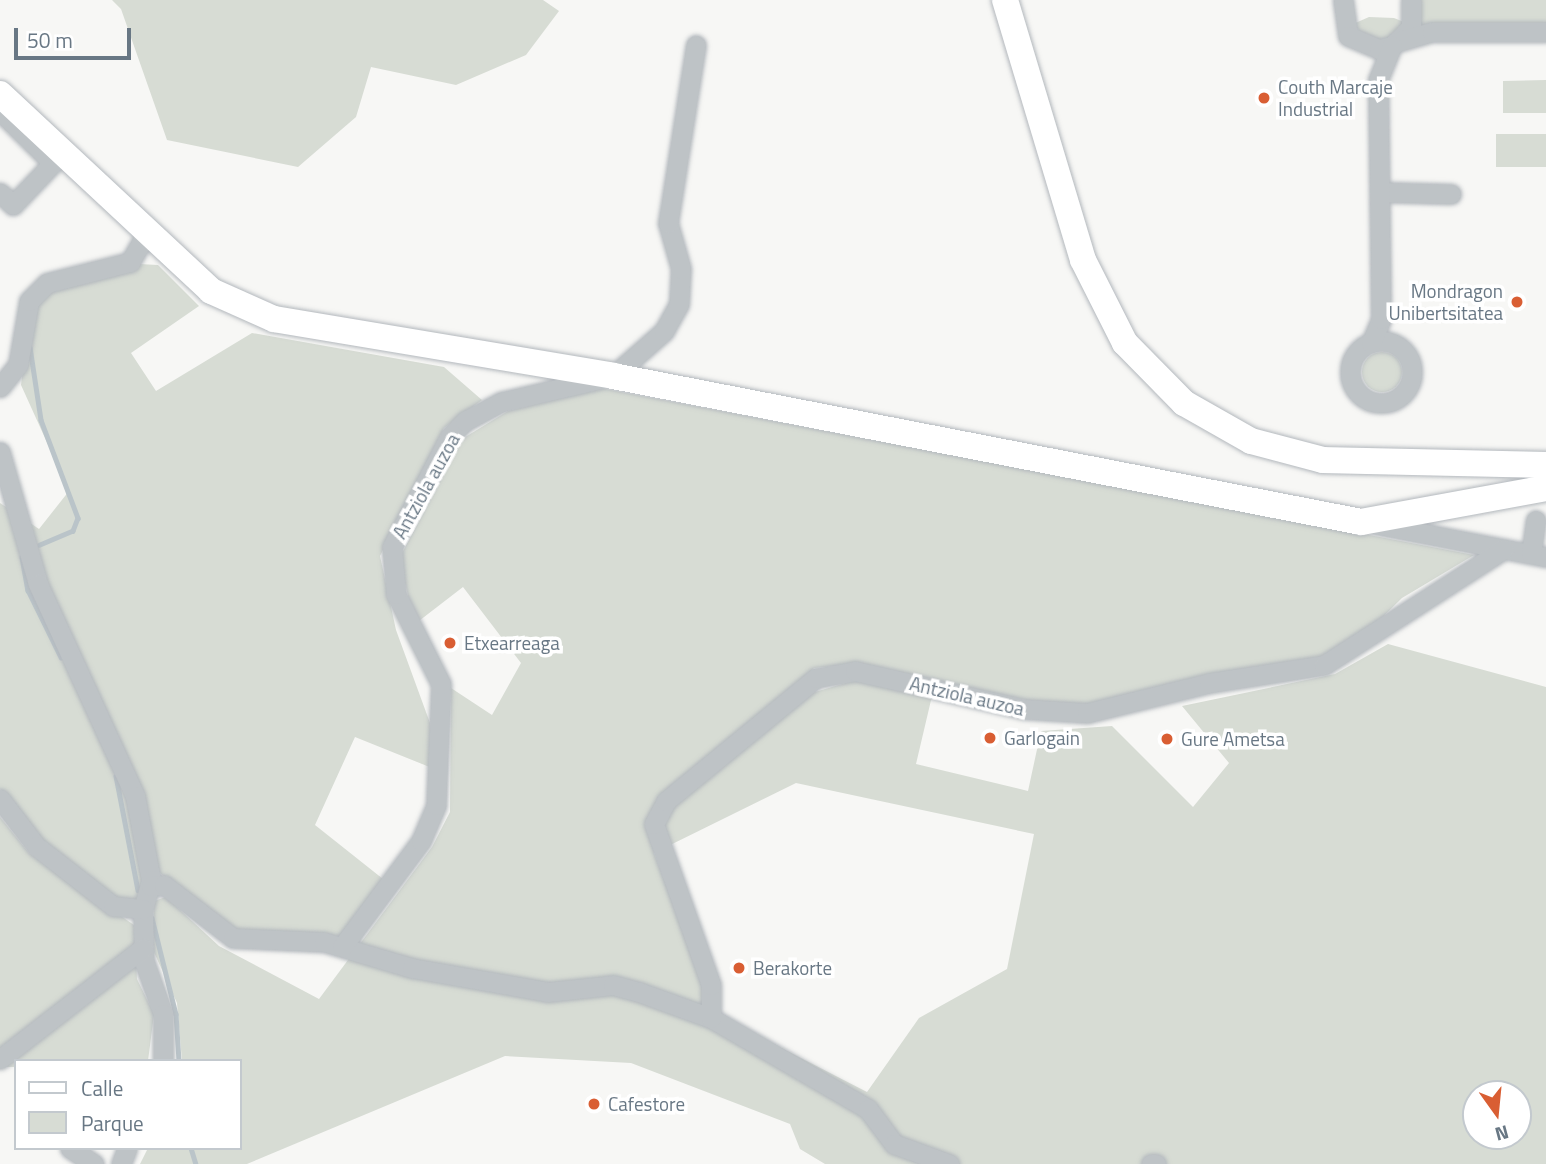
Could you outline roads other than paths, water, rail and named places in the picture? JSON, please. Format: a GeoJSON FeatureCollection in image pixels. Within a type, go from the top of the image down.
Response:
{"type":"FeatureCollection","features":[{"type":"Feature","properties":{"kind":"main road"},"geometry":{"type":"LineString","coordinates":[[1006,0],[1083,260],[1125,343],[1184,402],[1251,441],[1323,460],[1546,465]]}},
{"type":"Feature","properties":{"kind":"main road"},"geometry":{"type":"LineString","coordinates":[[1,111],[147,233],[211,291],[274,319],[613,376],[1361,522],[1546,488]]}},
{"type":"Feature","properties":{"kind":"street"},"geometry":{"type":"LineString","coordinates":[[1343,0],[1342,25],[1361,45],[1379,71]]}},
{"type":"Feature","properties":{"kind":"street"},"geometry":{"type":"LineString","coordinates":[[1381,318],[1397,346],[1409,358],[1412,380],[1398,398],[1380,403],[1363,398],[1352,382],[1353,359],[1371,343],[1381,318],[1379,71],[1396,44],[1411,27],[1411,0]]}},
{"type":"Feature","properties":{"kind":"street"},"geometry":{"type":"LineString","coordinates":[[1361,45],[1396,44],[1432,32],[1546,32]]}},
{"type":"Feature","properties":{"kind":"street","name":"Antziola auzoa"},"geometry":{"type":"LineString","coordinates":[[342,947],[421,841],[436,805],[441,684],[396,594],[392,547],[450,436],[466,421],[501,402],[613,376],[664,331],[679,304],[681,269],[668,223],[696,45]]}},
{"type":"Feature","properties":{"kind":"street"},"geometry":{"type":"LineString","coordinates":[[0,192],[13,205],[53,163],[1,111]]}},
{"type":"Feature","properties":{"kind":"street"},"geometry":{"type":"LineString","coordinates":[[1380,192],[1451,194]]}},
{"type":"Feature","properties":{"kind":"street"},"geometry":{"type":"LineString","coordinates":[[0,387],[18,365],[29,301],[47,283],[130,262],[147,233]]}},
{"type":"Feature","properties":{"kind":"street"},"geometry":{"type":"LineString","coordinates":[[1371,343],[1397,346]]}},
{"type":"Feature","properties":{"kind":"street"},"geometry":{"type":"LineString","coordinates":[[0,452],[38,584],[132,786],[151,886],[143,909],[143,948],[163,1014],[163,1059]]}},
{"type":"Feature","properties":{"kind":"street"},"geometry":{"type":"LineString","coordinates":[[1361,522],[1538,556],[1536,520]]}},
{"type":"Feature","properties":{"kind":"street","name":"Antziola auzoa"},"geometry":{"type":"LineString","coordinates":[[711,1018],[711,985],[654,824],[666,801],[816,678],[855,671],[1023,709],[1087,713],[1209,683],[1324,665],[1504,549]]}},
{"type":"Feature","properties":{"kind":"street"},"geometry":{"type":"LineString","coordinates":[[0,799],[36,846],[113,906],[143,909]]}},
{"type":"Feature","properties":{"kind":"street"},"geometry":{"type":"LineString","coordinates":[[151,886],[164,885],[233,938],[342,947],[412,968],[548,992],[626,988],[711,1018],[868,1109],[894,1143],[949,1164]]}},
{"type":"Feature","properties":{"kind":"street"},"geometry":{"type":"LineString","coordinates":[[0,1059],[143,948]]}},
{"type":"Feature","properties":{"kind":"street"},"geometry":{"type":"LineString","coordinates":[[73,1150],[94,1164]]}},
{"type":"Feature","properties":{"kind":"waterway"},"geometry":{"type":"LineString","coordinates":[[30,347],[41,420],[78,518],[73,531],[40,545]]}},
{"type":"Feature","properties":{"kind":"waterway"},"geometry":{"type":"LineString","coordinates":[[22,557],[28,590],[61,657]]}},
{"type":"Feature","properties":{"kind":"waterway"},"geometry":{"type":"LineString","coordinates":[[116,776],[138,890]]}},
{"type":"Feature","properties":{"kind":"waterway"},"geometry":{"type":"LineString","coordinates":[[152,918],[176,1014],[179,1059]]}},
{"type":"Feature","properties":{"kind":"waterway"},"geometry":{"type":"LineString","coordinates":[[192,1150],[196,1164]]}},
{"type":"Feature","properties":{"kind":"place","name":"Couth Marcaje Industrial"},"geometry":{"type":"Point","coordinates":[1264,98]}},
{"type":"Feature","properties":{"kind":"place","name":"Mondragon Unibertsitatea"},"geometry":{"type":"Point","coordinates":[1517,302]}},
{"type":"Feature","properties":{"kind":"place","name":"Etxearreaga"},"geometry":{"type":"Point","coordinates":[450,643]}},
{"type":"Feature","properties":{"kind":"place","name":"Garlogain"},"geometry":{"type":"Point","coordinates":[990,738]}},
{"type":"Feature","properties":{"kind":"place","name":"Gure Ametsa"},"geometry":{"type":"Point","coordinates":[1167,739]}},
{"type":"Feature","properties":{"kind":"place","name":"Berakorte"},"geometry":{"type":"Point","coordinates":[739,968]}},
{"type":"Feature","properties":{"kind":"place","name":"Cafestore"},"geometry":{"type":"Point","coordinates":[594,1104]}}]}
